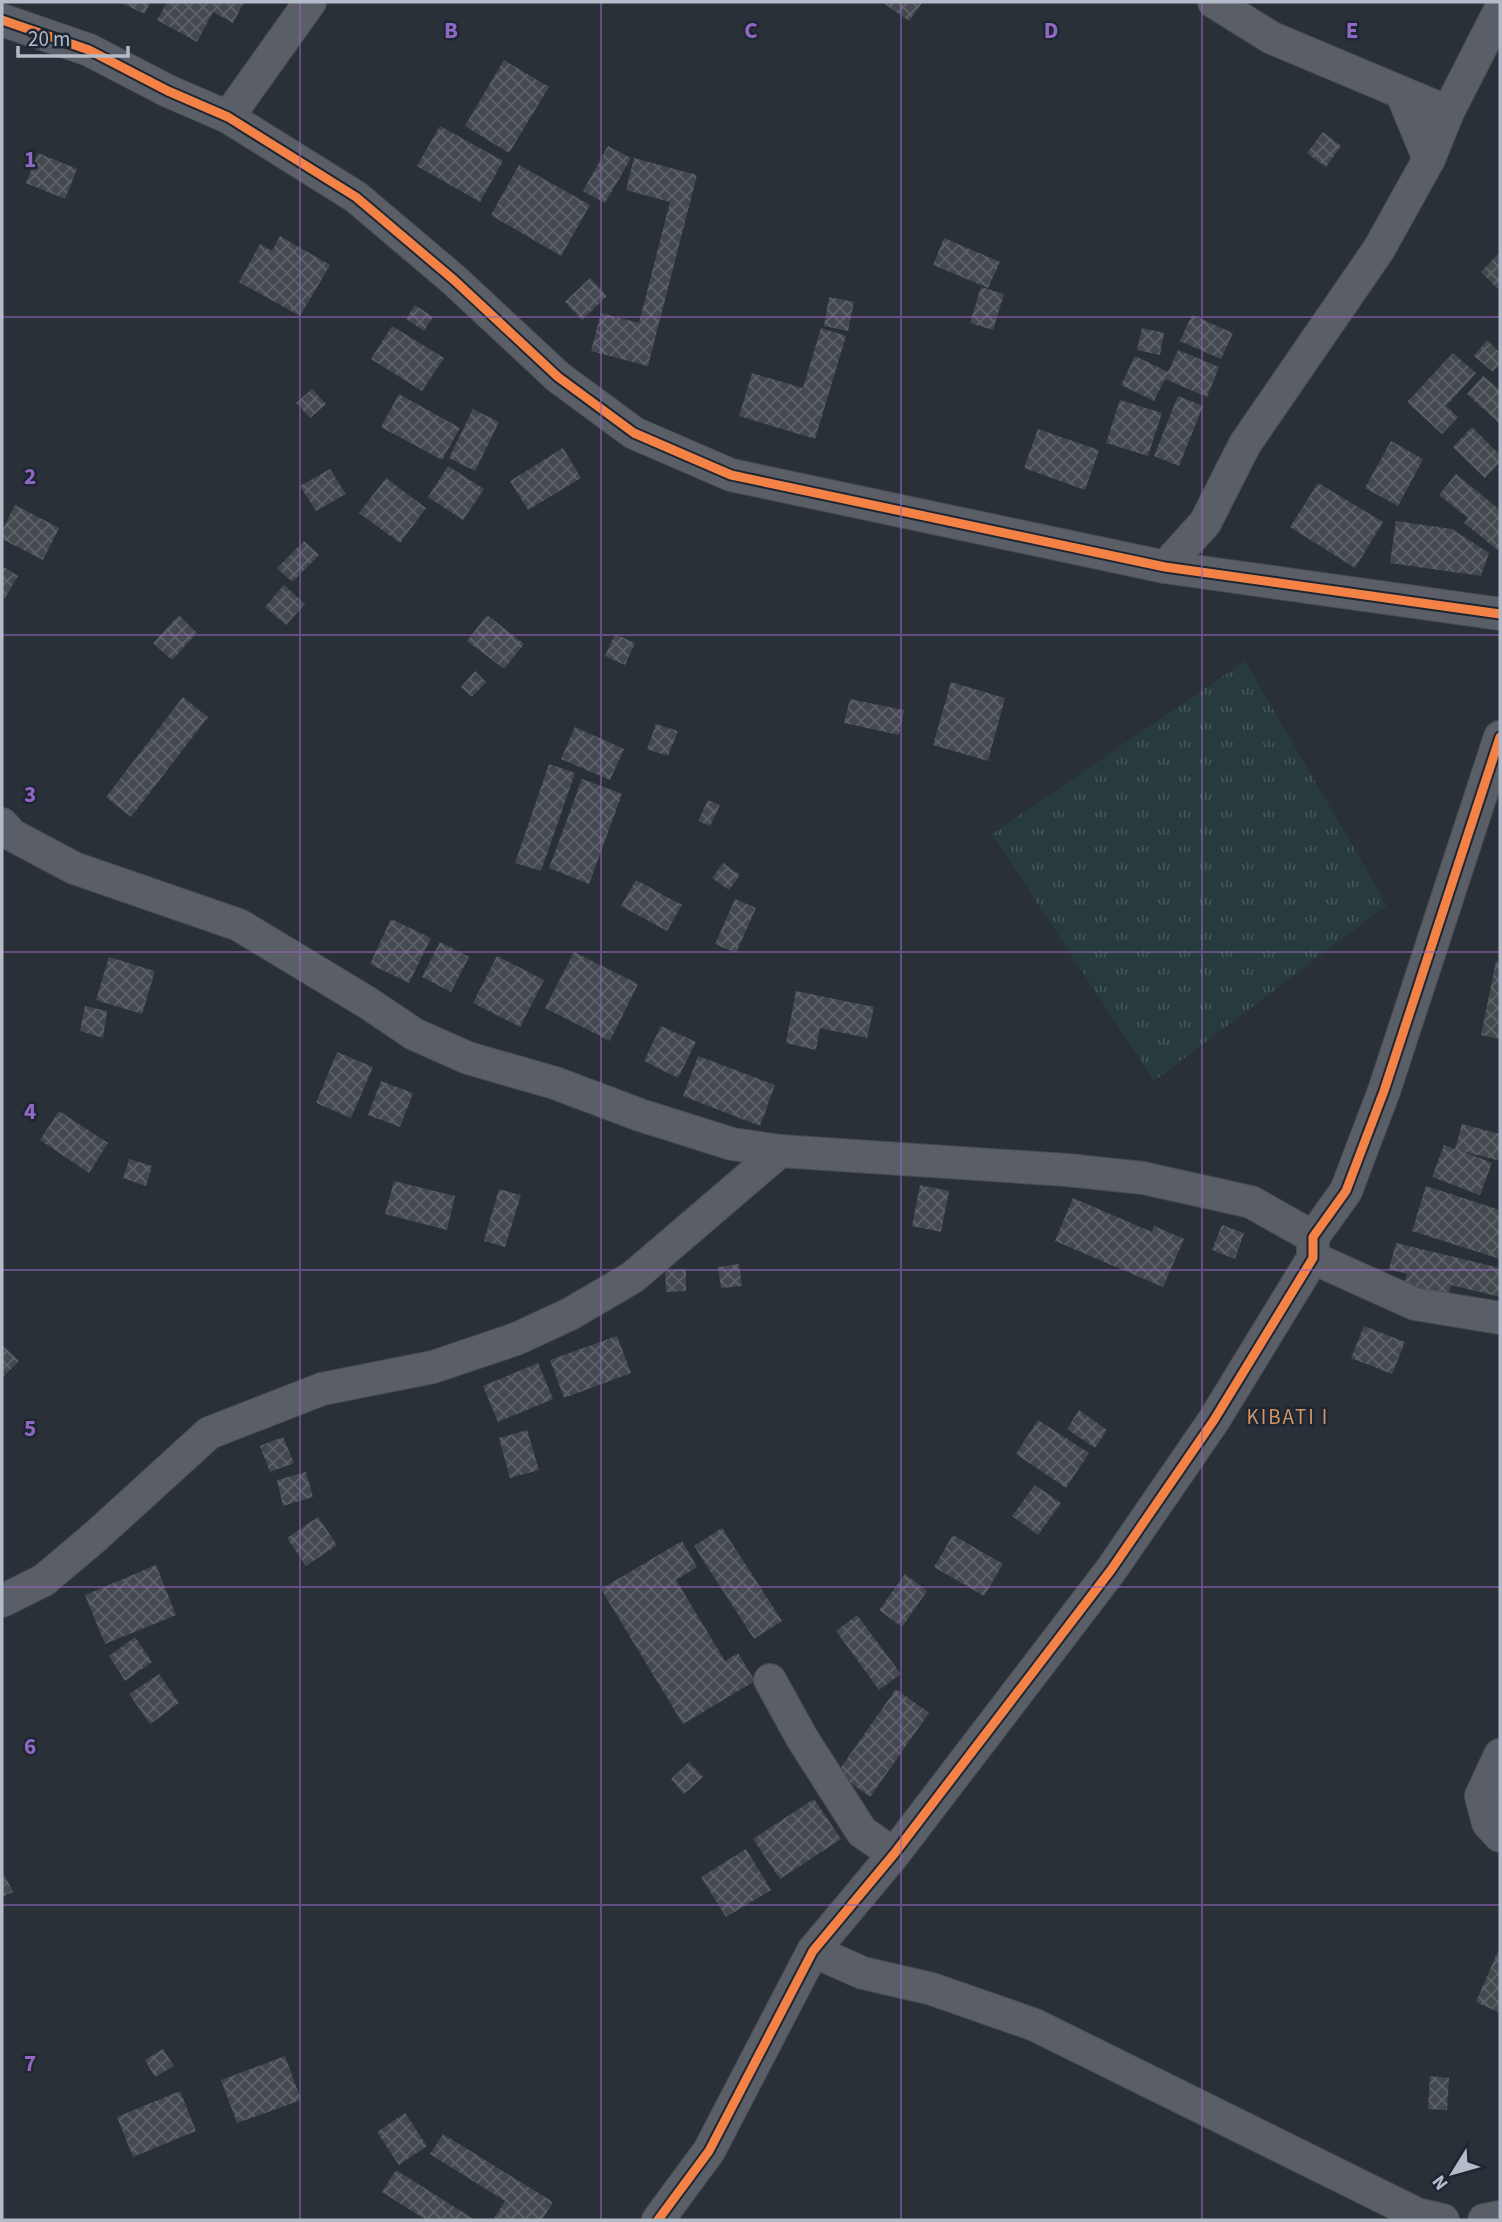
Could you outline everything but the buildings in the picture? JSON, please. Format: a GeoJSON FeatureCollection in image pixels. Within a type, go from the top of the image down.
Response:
{"type":"FeatureCollection","features":[{"type":"Feature","properties":{"kind":"street"},"geometry":{"type":"LineString","coordinates":[[228,117],[310,2]]}},
{"type":"Feature","properties":{"kind":"street"},"geometry":{"type":"LineString","coordinates":[[1214,2],[1272,38],[1448,111]]}},
{"type":"Feature","properties":{"kind":"street"},"geometry":{"type":"LineString","coordinates":[[1165,567],[1205,523],[1245,444],[1379,249],[1429,159],[1448,111],[1500,10]]}},
{"type":"Feature","properties":{"kind":"street"},"geometry":{"type":"LineString","coordinates":[[2,20],[89,50],[168,91],[228,117],[356,197],[444,271],[558,377],[635,433],[731,475],[1165,567],[1500,614]]}},
{"type":"Feature","properties":{"kind":"street"},"geometry":{"type":"LineString","coordinates":[[1402,94],[1429,159]]}},
{"type":"Feature","properties":{"kind":"street"},"geometry":{"type":"LineString","coordinates":[[658,2220],[709,2151],[813,1951],[894,1854],[1118,1560],[1214,1420],[1346,1191],[1384,1091],[1500,737]]}},
{"type":"Feature","properties":{"kind":"street"},"geometry":{"type":"LineString","coordinates":[[2,824],[12,835],[74,868],[239,925],[414,1034],[468,1058],[555,1083],[640,1115],[732,1144],[780,1151],[1067,1170],[1143,1178],[1251,1202],[1313,1248],[1415,1304],[1500,1318]]}},
{"type":"Feature","properties":{"kind":"street"},"geometry":{"type":"LineString","coordinates":[[2,1601],[44,1580],[209,1433],[322,1389],[433,1367],[516,1339],[570,1314],[633,1277],[780,1151]]}},
{"type":"Feature","properties":{"kind":"street"},"geometry":{"type":"LineString","coordinates":[[771,1680],[802,1738],[862,1832],[894,1854]]}},
{"type":"Feature","properties":{"kind":"street"},"geometry":{"type":"LineString","coordinates":[[1500,1755],[1481,1796],[1488,1823],[1500,1836]]}},
{"type":"Feature","properties":{"kind":"street"},"geometry":{"type":"LineString","coordinates":[[813,1951],[863,1973],[932,1989],[1035,2025],[1417,2214],[1443,2220]]}},
{"type":"Feature","properties":{"kind":"street"},"geometry":{"type":"LineString","coordinates":[[1484,2220],[1500,2217]]}},
{"type":"Feature","properties":{"kind":"green space"},"geometry":{"type":"Polygon","coordinates":[[[1245,661],[1387,905],[1154,1081],[992,834],[1245,661]]]}},
{"type":"Feature","properties":{"kind":"cycle path"},"geometry":{"type":"LineString","coordinates":[[2,20],[89,50],[168,91],[228,117],[356,197],[454,280],[558,377],[634,433],[731,475],[1165,567],[1500,614]]}},
{"type":"Feature","properties":{"kind":"cycle path"},"geometry":{"type":"LineString","coordinates":[[658,2220],[709,2151],[813,1951],[894,1854],[1111,1570],[1214,1420],[1313,1258],[1313,1237],[1346,1191],[1384,1091],[1500,737]]}},
{"type":"Feature","properties":{"kind":"district","name":"KIBATI I"},"geometry":{"type":"Point","coordinates":[1288,1417]}}]}
